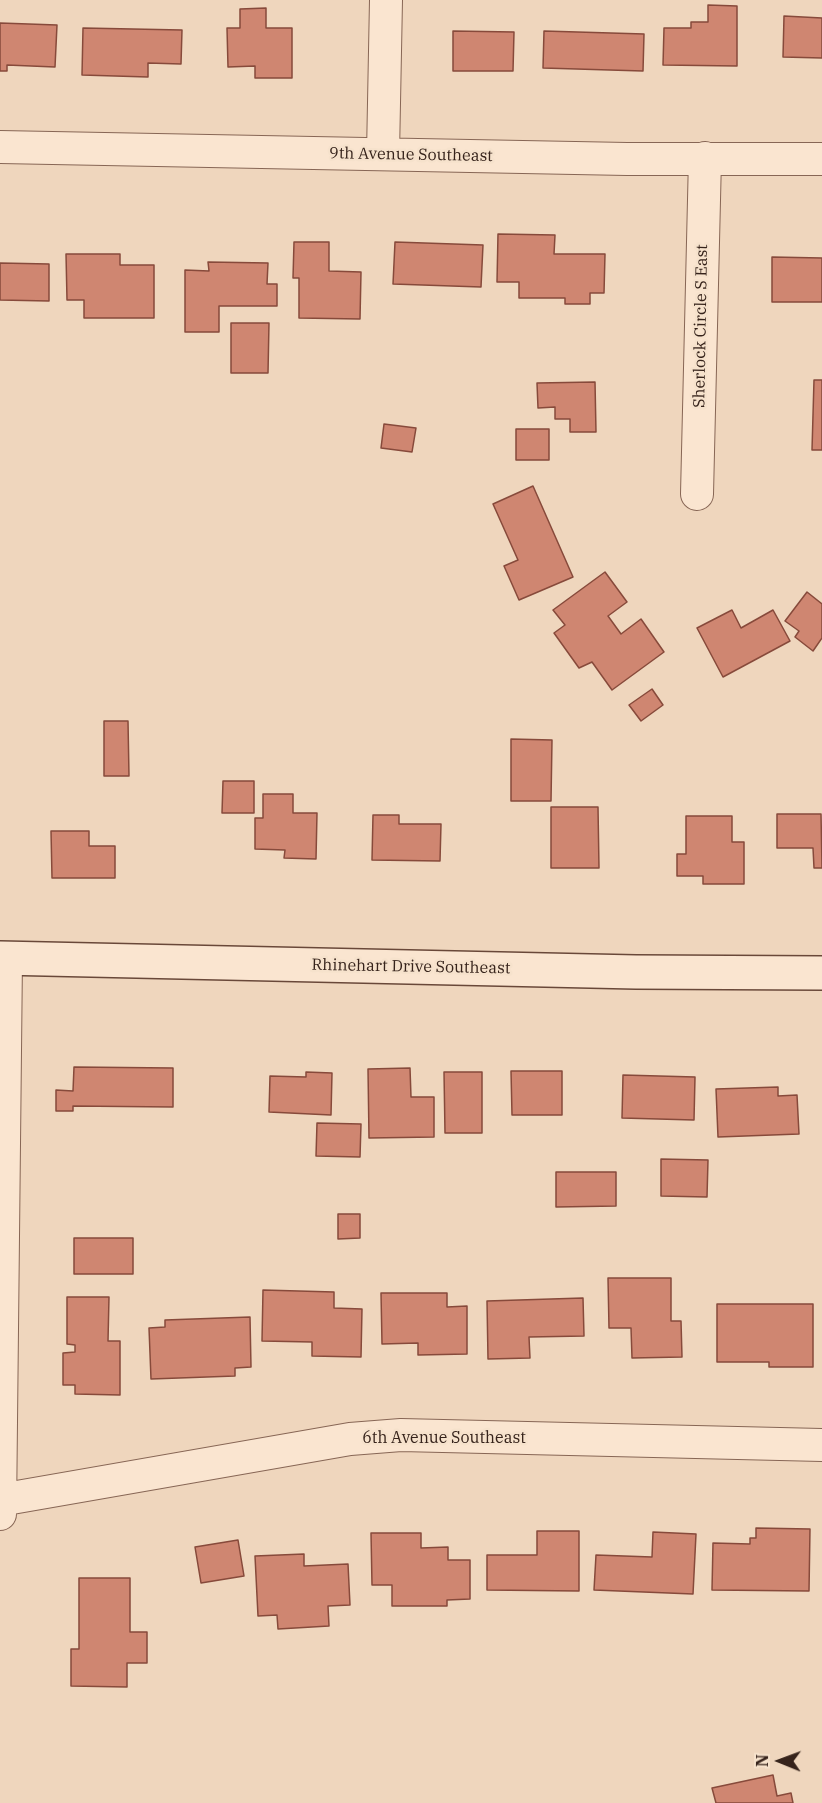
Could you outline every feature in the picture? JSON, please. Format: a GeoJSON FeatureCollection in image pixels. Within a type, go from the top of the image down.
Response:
{"type":"FeatureCollection","features":[{"type":"Feature","properties":{"kind":"street"},"geometry":{"type":"LineString","coordinates":[[382,154],[386,0]]}},
{"type":"Feature","properties":{"kind":"street","name":"9th Avenue Southeast"},"geometry":{"type":"LineString","coordinates":[[0,147],[627,159],[822,159]]}},
{"type":"Feature","properties":{"kind":"street","name":"Sherlock Circle S East"},"geometry":{"type":"LineString","coordinates":[[697,494],[705,158]]}},
{"type":"Feature","properties":{"kind":"street"},"geometry":{"type":"LineString","coordinates":[[0,1514],[3,958]]}},
{"type":"Feature","properties":{"kind":"street","name":"Rhinehart Drive Southeast"},"geometry":{"type":"LineString","coordinates":[[3,958],[822,973]]}},
{"type":"Feature","properties":{"kind":"street","name":"6th Avenue Southeast"},"geometry":{"type":"LineString","coordinates":[[0,1500],[339,1440],[401,1435],[822,1445]]}},
{"type":"Feature","properties":{"kind":"building"},"geometry":{"type":"Polygon","coordinates":[[[708,5],[737,6],[737,66],[663,65],[664,28],[691,28],[691,22],[708,22],[708,5]]]}},
{"type":"Feature","properties":{"kind":"building"},"geometry":{"type":"Polygon","coordinates":[[[266,8],[266,28],[292,28],[292,78],[255,78],[255,66],[228,67],[227,28],[240,28],[240,9],[266,8]]]}},
{"type":"Feature","properties":{"kind":"building"},"geometry":{"type":"Polygon","coordinates":[[[784,16],[822,18],[822,58],[783,57],[784,16]]]}},
{"type":"Feature","properties":{"kind":"building"},"geometry":{"type":"Polygon","coordinates":[[[0,23],[57,25],[55,67],[7,65],[7,71],[0,71],[0,23]]]}},
{"type":"Feature","properties":{"kind":"building"},"geometry":{"type":"Polygon","coordinates":[[[83,28],[182,30],[181,64],[148,63],[148,77],[82,75],[83,28]]]}},
{"type":"Feature","properties":{"kind":"building"},"geometry":{"type":"Polygon","coordinates":[[[453,31],[514,32],[513,71],[453,71],[453,31]]]}},
{"type":"Feature","properties":{"kind":"building"},"geometry":{"type":"Polygon","coordinates":[[[544,31],[644,34],[643,71],[543,68],[544,31]]]}},
{"type":"Feature","properties":{"kind":"building"},"geometry":{"type":"Polygon","coordinates":[[[498,234],[555,235],[554,254],[605,254],[604,293],[590,293],[590,304],[565,304],[565,298],[519,298],[519,282],[497,282],[498,234]]]}},
{"type":"Feature","properties":{"kind":"building"},"geometry":{"type":"Polygon","coordinates":[[[294,242],[329,242],[329,271],[361,272],[360,319],[299,318],[299,278],[293,278],[294,242]]]}},
{"type":"Feature","properties":{"kind":"building"},"geometry":{"type":"Polygon","coordinates":[[[395,242],[483,245],[481,287],[393,284],[395,242]]]}},
{"type":"Feature","properties":{"kind":"building"},"geometry":{"type":"Polygon","coordinates":[[[66,254],[120,254],[120,265],[154,265],[154,318],[84,318],[84,300],[67,300],[66,254]]]}},
{"type":"Feature","properties":{"kind":"building"},"geometry":{"type":"Polygon","coordinates":[[[772,257],[822,258],[822,302],[772,302],[772,257]]]}},
{"type":"Feature","properties":{"kind":"building"},"geometry":{"type":"Polygon","coordinates":[[[208,262],[268,263],[267,284],[277,284],[277,306],[219,306],[219,332],[185,332],[185,270],[209,271],[208,262]]]}},
{"type":"Feature","properties":{"kind":"building"},"geometry":{"type":"Polygon","coordinates":[[[0,263],[49,264],[49,301],[0,300],[0,263]]]}},
{"type":"Feature","properties":{"kind":"building"},"geometry":{"type":"Polygon","coordinates":[[[231,323],[269,323],[268,373],[231,373],[231,323]]]}},
{"type":"Feature","properties":{"kind":"building"},"geometry":{"type":"Polygon","coordinates":[[[814,380],[822,380],[822,450],[812,450],[814,380]]]}},
{"type":"Feature","properties":{"kind":"building"},"geometry":{"type":"Polygon","coordinates":[[[595,382],[596,432],[570,432],[570,419],[555,419],[555,407],[538,408],[537,383],[595,382]]]}},
{"type":"Feature","properties":{"kind":"building"},"geometry":{"type":"Polygon","coordinates":[[[384,424],[416,428],[412,452],[381,448],[384,424]]]}},
{"type":"Feature","properties":{"kind":"building"},"geometry":{"type":"Polygon","coordinates":[[[516,429],[549,429],[549,460],[516,460],[516,429]]]}},
{"type":"Feature","properties":{"kind":"building"},"geometry":{"type":"Polygon","coordinates":[[[533,486],[573,577],[519,600],[504,566],[518,560],[493,504],[533,486]]]}},
{"type":"Feature","properties":{"kind":"building"},"geometry":{"type":"Polygon","coordinates":[[[605,572],[627,602],[608,616],[621,634],[641,619],[664,652],[612,690],[592,662],[579,668],[554,633],[565,625],[553,610],[605,572]]]}},
{"type":"Feature","properties":{"kind":"building"},"geometry":{"type":"Polygon","coordinates":[[[807,592],[822,604],[822,638],[813,651],[795,637],[799,631],[785,621],[807,592]]]}},
{"type":"Feature","properties":{"kind":"building"},"geometry":{"type":"Polygon","coordinates":[[[732,610],[741,628],[773,610],[790,641],[723,677],[697,628],[732,610]]]}},
{"type":"Feature","properties":{"kind":"building"},"geometry":{"type":"Polygon","coordinates":[[[652,689],[663,705],[641,721],[629,705],[652,689]]]}},
{"type":"Feature","properties":{"kind":"building"},"geometry":{"type":"Polygon","coordinates":[[[104,721],[128,721],[129,776],[104,776],[104,721]]]}},
{"type":"Feature","properties":{"kind":"building"},"geometry":{"type":"Polygon","coordinates":[[[511,739],[552,740],[551,801],[511,801],[511,739]]]}},
{"type":"Feature","properties":{"kind":"building"},"geometry":{"type":"Polygon","coordinates":[[[223,781],[254,781],[254,813],[222,813],[223,781]]]}},
{"type":"Feature","properties":{"kind":"building"},"geometry":{"type":"Polygon","coordinates":[[[263,794],[293,794],[293,813],[317,813],[316,859],[284,858],[285,850],[255,849],[255,818],[263,818],[263,794]]]}},
{"type":"Feature","properties":{"kind":"building"},"geometry":{"type":"Polygon","coordinates":[[[551,807],[598,807],[599,868],[551,868],[551,807]]]}},
{"type":"Feature","properties":{"kind":"building"},"geometry":{"type":"Polygon","coordinates":[[[777,814],[821,814],[822,868],[814,868],[813,848],[777,848],[777,814]]]}},
{"type":"Feature","properties":{"kind":"building"},"geometry":{"type":"Polygon","coordinates":[[[373,815],[399,815],[399,824],[441,824],[440,861],[372,860],[373,815]]]}},
{"type":"Feature","properties":{"kind":"building"},"geometry":{"type":"Polygon","coordinates":[[[686,816],[732,816],[732,842],[744,842],[744,884],[703,884],[703,876],[677,876],[677,854],[686,854],[686,816]]]}},
{"type":"Feature","properties":{"kind":"building"},"geometry":{"type":"Polygon","coordinates":[[[51,831],[89,831],[89,846],[115,846],[115,878],[52,878],[51,831]]]}},
{"type":"Feature","properties":{"kind":"building"},"geometry":{"type":"Polygon","coordinates":[[[74,1067],[173,1068],[173,1107],[73,1106],[73,1111],[56,1111],[56,1090],[73,1091],[74,1067]]]}},
{"type":"Feature","properties":{"kind":"building"},"geometry":{"type":"Polygon","coordinates":[[[410,1068],[411,1097],[434,1097],[434,1137],[369,1138],[368,1069],[410,1068]]]}},
{"type":"Feature","properties":{"kind":"building"},"geometry":{"type":"Polygon","coordinates":[[[511,1071],[562,1071],[562,1115],[512,1115],[511,1071]]]}},
{"type":"Feature","properties":{"kind":"building"},"geometry":{"type":"Polygon","coordinates":[[[306,1072],[332,1073],[331,1115],[269,1112],[270,1076],[306,1077],[306,1072]]]}},
{"type":"Feature","properties":{"kind":"building"},"geometry":{"type":"Polygon","coordinates":[[[444,1072],[482,1072],[482,1133],[445,1133],[444,1072]]]}},
{"type":"Feature","properties":{"kind":"building"},"geometry":{"type":"Polygon","coordinates":[[[623,1075],[695,1077],[694,1120],[622,1118],[623,1075]]]}},
{"type":"Feature","properties":{"kind":"building"},"geometry":{"type":"Polygon","coordinates":[[[778,1087],[778,1096],[797,1095],[799,1134],[718,1137],[716,1089],[778,1087]]]}},
{"type":"Feature","properties":{"kind":"building"},"geometry":{"type":"Polygon","coordinates":[[[317,1123],[361,1124],[360,1157],[316,1156],[317,1123]]]}},
{"type":"Feature","properties":{"kind":"building"},"geometry":{"type":"Polygon","coordinates":[[[661,1159],[708,1160],[707,1197],[661,1196],[661,1159]]]}},
{"type":"Feature","properties":{"kind":"building"},"geometry":{"type":"Polygon","coordinates":[[[556,1172],[616,1172],[616,1206],[556,1207],[556,1172]]]}},
{"type":"Feature","properties":{"kind":"building"},"geometry":{"type":"Polygon","coordinates":[[[338,1214],[360,1214],[360,1238],[338,1239],[338,1214]]]}},
{"type":"Feature","properties":{"kind":"building"},"geometry":{"type":"Polygon","coordinates":[[[74,1238],[133,1238],[133,1274],[74,1274],[74,1238]]]}},
{"type":"Feature","properties":{"kind":"building"},"geometry":{"type":"Polygon","coordinates":[[[608,1278],[671,1278],[671,1321],[681,1321],[682,1357],[632,1358],[631,1328],[609,1328],[608,1278]]]}},
{"type":"Feature","properties":{"kind":"building"},"geometry":{"type":"Polygon","coordinates":[[[263,1290],[334,1292],[334,1308],[362,1309],[361,1357],[312,1356],[312,1342],[262,1341],[263,1290]]]}},
{"type":"Feature","properties":{"kind":"building"},"geometry":{"type":"Polygon","coordinates":[[[381,1293],[447,1293],[447,1307],[467,1306],[467,1354],[418,1355],[418,1343],[382,1344],[381,1293]]]}},
{"type":"Feature","properties":{"kind":"building"},"geometry":{"type":"Polygon","coordinates":[[[67,1297],[109,1297],[108,1341],[120,1341],[120,1395],[75,1394],[75,1385],[63,1385],[63,1353],[75,1352],[75,1345],[67,1344],[67,1297]]]}},
{"type":"Feature","properties":{"kind":"building"},"geometry":{"type":"Polygon","coordinates":[[[583,1298],[584,1336],[529,1337],[530,1358],[488,1359],[487,1301],[583,1298]]]}},
{"type":"Feature","properties":{"kind":"building"},"geometry":{"type":"Polygon","coordinates":[[[717,1304],[813,1304],[813,1367],[769,1367],[769,1362],[717,1362],[717,1304]]]}},
{"type":"Feature","properties":{"kind":"building"},"geometry":{"type":"Polygon","coordinates":[[[250,1317],[251,1367],[235,1368],[235,1376],[151,1379],[149,1328],[165,1327],[165,1320],[250,1317]]]}},
{"type":"Feature","properties":{"kind":"building"},"geometry":{"type":"Polygon","coordinates":[[[756,1528],[810,1529],[809,1591],[712,1590],[713,1543],[750,1544],[750,1538],[756,1538],[756,1528]]]}},
{"type":"Feature","properties":{"kind":"building"},"geometry":{"type":"Polygon","coordinates":[[[537,1531],[579,1531],[579,1591],[487,1590],[487,1555],[537,1555],[537,1531]]]}},
{"type":"Feature","properties":{"kind":"building"},"geometry":{"type":"Polygon","coordinates":[[[653,1532],[696,1534],[693,1594],[594,1590],[596,1555],[652,1557],[653,1532]]]}},
{"type":"Feature","properties":{"kind":"building"},"geometry":{"type":"Polygon","coordinates":[[[371,1533],[421,1533],[421,1548],[448,1547],[448,1560],[470,1560],[470,1599],[447,1600],[447,1606],[392,1606],[392,1585],[372,1585],[371,1533]]]}},
{"type":"Feature","properties":{"kind":"building"},"geometry":{"type":"Polygon","coordinates":[[[238,1540],[244,1576],[201,1583],[195,1547],[238,1540]]]}},
{"type":"Feature","properties":{"kind":"building"},"geometry":{"type":"Polygon","coordinates":[[[304,1554],[304,1566],[348,1564],[350,1605],[328,1606],[329,1626],[278,1629],[277,1615],[258,1616],[255,1556],[304,1554]]]}},
{"type":"Feature","properties":{"kind":"building"},"geometry":{"type":"Polygon","coordinates":[[[79,1578],[130,1578],[130,1632],[147,1632],[147,1663],[127,1663],[127,1687],[71,1686],[71,1649],[79,1649],[79,1578]]]}},
{"type":"Feature","properties":{"kind":"building"},"geometry":{"type":"Polygon","coordinates":[[[773,1775],[777,1796],[791,1793],[793,1803],[716,1803],[712,1788],[773,1775]]]}}]}
